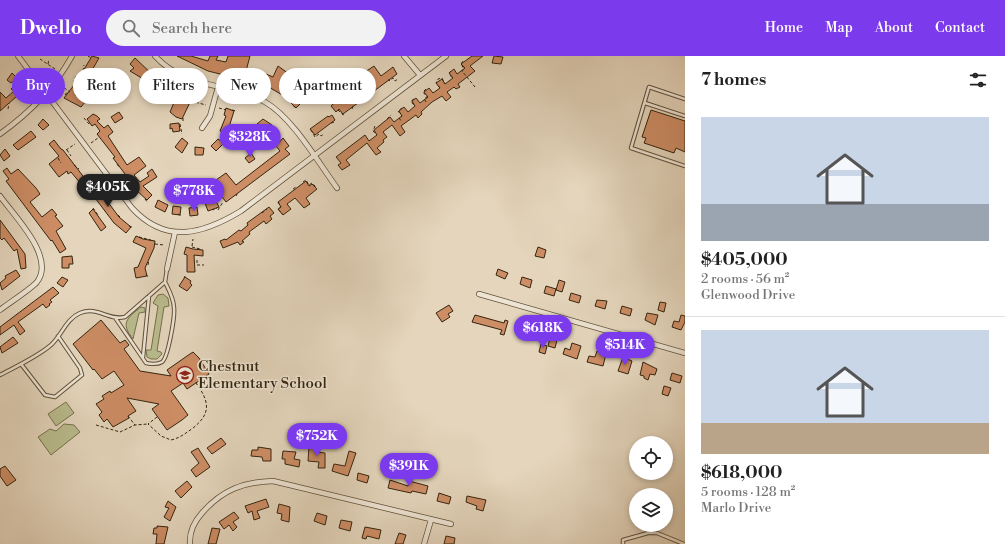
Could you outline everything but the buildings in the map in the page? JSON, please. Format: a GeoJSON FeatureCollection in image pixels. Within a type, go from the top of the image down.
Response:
{"type":"FeatureCollection","features":[{"type":"Feature","properties":{"kind":"street"},"geometry":{"type":"LineString","coordinates":[[18,56],[27,68]]}},
{"type":"Feature","properties":{"kind":"street"},"geometry":{"type":"LineString","coordinates":[[65,68],[72,56]]}},
{"type":"Feature","properties":{"kind":"street"},"geometry":{"type":"LineString","coordinates":[[155,56],[163,65],[181,76],[194,82],[216,87]]}},
{"type":"Feature","properties":{"kind":"street"},"geometry":{"type":"LineString","coordinates":[[404,56],[420,75]]}},
{"type":"Feature","properties":{"kind":"street"},"geometry":{"type":"LineString","coordinates":[[53,104],[137,214],[160,228],[175,232],[198,231],[219,224],[241,211],[446,56]]}},
{"type":"Feature","properties":{"kind":"street"},"geometry":{"type":"LineString","coordinates":[[202,128],[210,116],[216,94]]}},
{"type":"Feature","properties":{"kind":"street"},"geometry":{"type":"LineString","coordinates":[[0,134],[14,124],[34,104]]}},
{"type":"Feature","properties":{"kind":"street"},"geometry":{"type":"LineString","coordinates":[[266,104],[275,109],[289,123],[337,188]]}},
{"type":"Feature","properties":{"kind":"street"},"geometry":{"type":"LineString","coordinates":[[0,196],[39,249],[43,266],[37,282],[0,310]]}},
{"type":"Feature","properties":{"kind":"street"},"geometry":{"type":"LineString","coordinates":[[167,269],[175,232]]}},
{"type":"Feature","properties":{"kind":"street"},"geometry":{"type":"LineString","coordinates":[[478,294],[685,353]]}},
{"type":"Feature","properties":{"kind":"street"},"geometry":{"type":"LineString","coordinates":[[190,544],[191,529],[212,501],[224,492],[256,481],[273,481],[451,524]]}},
{"type":"Feature","properties":{"kind":"street"},"geometry":{"type":"LineString","coordinates":[[424,544],[431,520]]}},
{"type":"Feature","properties":{"kind":"lane"},"geometry":{"type":"LineString","coordinates":[[685,99],[649,88],[631,148],[685,166]]}},
{"type":"Feature","properties":{"kind":"lane"},"geometry":{"type":"LineString","coordinates":[[645,103],[685,116]]}},
{"type":"Feature","properties":{"kind":"lane"},"geometry":{"type":"LineString","coordinates":[[0,375],[21,364],[51,344],[72,317],[81,312],[96,310],[116,319],[146,363],[156,364],[162,362],[166,355],[174,308],[172,297],[165,282],[167,269]]}},
{"type":"Feature","properties":{"kind":"lane"},"geometry":{"type":"LineString","coordinates":[[116,319],[125,316],[165,282]]}},
{"type":"Feature","properties":{"kind":"lane"},"geometry":{"type":"LineString","coordinates":[[143,357],[149,296]]}},
{"type":"Feature","properties":{"kind":"lane"},"geometry":{"type":"LineString","coordinates":[[21,364],[45,395],[55,397],[64,391],[82,375],[80,368],[58,336]]}},
{"type":"Feature","properties":{"kind":"lane"},"geometry":{"type":"LineString","coordinates":[[623,544],[623,540],[648,533],[657,533],[684,544]]}},
{"type":"Feature","properties":{"kind":"path"},"geometry":{"type":"LineString","coordinates":[[40,58],[53,68]]}},
{"type":"Feature","properties":{"kind":"path"},"geometry":{"type":"LineString","coordinates":[[48,65],[49,59]]}},
{"type":"Feature","properties":{"kind":"path"},"geometry":{"type":"LineString","coordinates":[[464,61],[461,64],[464,69],[462,71],[475,86]]}},
{"type":"Feature","properties":{"kind":"path"},"geometry":{"type":"LineString","coordinates":[[451,71],[449,73],[452,78]]}},
{"type":"Feature","properties":{"kind":"path"},"geometry":{"type":"LineString","coordinates":[[389,79],[390,81],[393,78],[395,81],[398,79]]}},
{"type":"Feature","properties":{"kind":"path"},"geometry":{"type":"LineString","coordinates":[[440,88],[436,83],[438,79],[442,78],[445,84]]}},
{"type":"Feature","properties":{"kind":"path"},"geometry":{"type":"LineString","coordinates":[[65,88],[70,92]]}},
{"type":"Feature","properties":{"kind":"path"},"geometry":{"type":"LineString","coordinates":[[426,89],[423,92],[427,97],[424,99],[427,103]]}},
{"type":"Feature","properties":{"kind":"path"},"geometry":{"type":"LineString","coordinates":[[65,94],[68,90]]}},
{"type":"Feature","properties":{"kind":"path"},"geometry":{"type":"LineString","coordinates":[[414,99],[411,101],[415,106]]}},
{"type":"Feature","properties":{"kind":"path"},"geometry":{"type":"LineString","coordinates":[[8,109],[9,104]]}},
{"type":"Feature","properties":{"kind":"path"},"geometry":{"type":"LineString","coordinates":[[293,105],[296,110]]}},
{"type":"Feature","properties":{"kind":"path"},"geometry":{"type":"LineString","coordinates":[[219,108],[226,110]]}},
{"type":"Feature","properties":{"kind":"path"},"geometry":{"type":"LineString","coordinates":[[402,108],[398,111],[402,116],[399,118],[402,122]]}},
{"type":"Feature","properties":{"kind":"path"},"geometry":{"type":"LineString","coordinates":[[232,110],[237,111]]}},
{"type":"Feature","properties":{"kind":"path"},"geometry":{"type":"LineString","coordinates":[[338,110],[343,115],[345,114]]}},
{"type":"Feature","properties":{"kind":"path"},"geometry":{"type":"LineString","coordinates":[[387,119],[391,115]]}},
{"type":"Feature","properties":{"kind":"path"},"geometry":{"type":"LineString","coordinates":[[84,118],[89,124],[90,123]]}},
{"type":"Feature","properties":{"kind":"path"},"geometry":{"type":"LineString","coordinates":[[331,123],[335,122]]}},
{"type":"Feature","properties":{"kind":"path"},"geometry":{"type":"LineString","coordinates":[[180,124],[182,134]]}},
{"type":"Feature","properties":{"kind":"path"},"geometry":{"type":"LineString","coordinates":[[375,126],[373,131],[377,135]]}},
{"type":"Feature","properties":{"kind":"path"},"geometry":{"type":"LineString","coordinates":[[311,130],[315,136],[319,134],[321,136],[324,134]]}},
{"type":"Feature","properties":{"kind":"path"},"geometry":{"type":"LineString","coordinates":[[91,143],[98,138]]}},
{"type":"Feature","properties":{"kind":"path"},"geometry":{"type":"LineString","coordinates":[[71,156],[66,150],[75,144]]}},
{"type":"Feature","properties":{"kind":"path"},"geometry":{"type":"LineString","coordinates":[[58,158],[61,163]]}},
{"type":"Feature","properties":{"kind":"path"},"geometry":{"type":"LineString","coordinates":[[74,165],[79,169]]}},
{"type":"Feature","properties":{"kind":"path"},"geometry":{"type":"LineString","coordinates":[[83,176],[88,181]]}},
{"type":"Feature","properties":{"kind":"path"},"geometry":{"type":"LineString","coordinates":[[303,182],[306,180],[309,185],[312,183],[316,187]]}},
{"type":"Feature","properties":{"kind":"path"},"geometry":{"type":"LineString","coordinates":[[146,199],[148,203]]}},
{"type":"Feature","properties":{"kind":"path"},"geometry":{"type":"LineString","coordinates":[[212,209],[217,209],[223,202]]}},
{"type":"Feature","properties":{"kind":"path"},"geometry":{"type":"LineString","coordinates":[[278,202],[281,207],[278,209],[283,215]]}},
{"type":"Feature","properties":{"kind":"path"},"geometry":{"type":"LineString","coordinates":[[94,208],[98,215]]}},
{"type":"Feature","properties":{"kind":"path"},"geometry":{"type":"LineString","coordinates":[[262,213],[267,209]]}},
{"type":"Feature","properties":{"kind":"path"},"geometry":{"type":"LineString","coordinates":[[178,214],[182,216]]}},
{"type":"Feature","properties":{"kind":"path"},"geometry":{"type":"LineString","coordinates":[[139,237],[152,240]]}},
{"type":"Feature","properties":{"kind":"path"},"geometry":{"type":"LineString","coordinates":[[194,239],[192,247],[200,249]]}},
{"type":"Feature","properties":{"kind":"path"},"geometry":{"type":"LineString","coordinates":[[155,244],[164,245]]}},
{"type":"Feature","properties":{"kind":"path"},"geometry":{"type":"LineString","coordinates":[[148,265],[149,260]]}},
{"type":"Feature","properties":{"kind":"path"},"geometry":{"type":"LineString","coordinates":[[197,260],[197,265],[204,265]]}},
{"type":"Feature","properties":{"kind":"path"},"geometry":{"type":"LineString","coordinates":[[148,424],[161,436],[171,440],[181,436],[198,424],[204,418],[207,408],[206,399],[196,383]]}},
{"type":"Feature","properties":{"kind":"path"},"geometry":{"type":"LineString","coordinates":[[128,416],[135,425]]}},
{"type":"Feature","properties":{"kind":"path"},"geometry":{"type":"LineString","coordinates":[[96,425],[120,432],[135,425],[148,424],[157,417]]}},
{"type":"Feature","properties":{"kind":"green space"},"geometry":{"type":"Polygon","coordinates":[[[163,294],[168,298],[169,306],[164,307],[157,351],[161,352],[162,354],[157,359],[151,359],[147,357],[146,350],[151,350],[158,306],[153,303],[158,295],[163,294]]]}},
{"type":"Feature","properties":{"kind":"green space"},"geometry":{"type":"Polygon","coordinates":[[[141,307],[145,308],[145,312],[139,313],[133,339],[127,329],[127,321],[132,314],[141,307]]]}},
{"type":"Feature","properties":{"kind":"green space"},"geometry":{"type":"Polygon","coordinates":[[[66,402],[74,413],[56,426],[48,414],[66,402]]]}},
{"type":"Feature","properties":{"kind":"green space"},"geometry":{"type":"Polygon","coordinates":[[[64,424],[74,425],[80,432],[51,455],[38,437],[50,429],[56,431],[64,424]]]}},
{"type":"Feature","properties":{"kind":"place","name":"Chestnut Elementary School"},"geometry":{"type":"Point","coordinates":[185,375]}}]}
